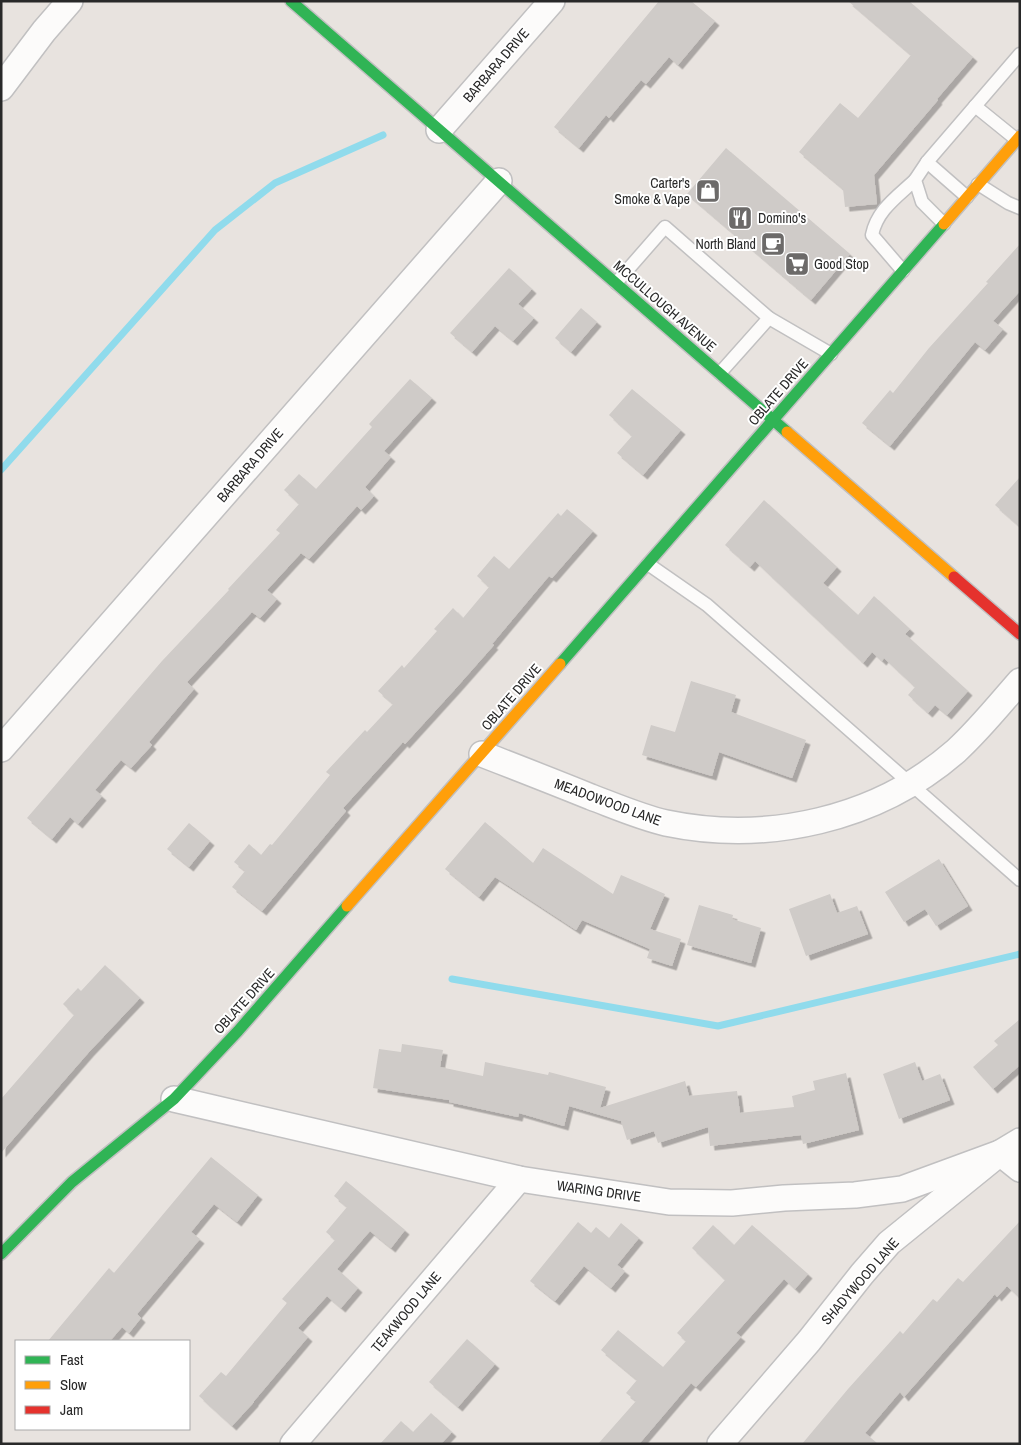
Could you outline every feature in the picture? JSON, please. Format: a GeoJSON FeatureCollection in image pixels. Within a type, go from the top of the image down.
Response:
{"type":"FeatureCollection","features":[{"type":"Feature","properties":{"kind":"street"},"geometry":{"type":"LineString","coordinates":[[1,88],[44,31],[70,1]]}},
{"type":"Feature","properties":{"kind":"street","name":"MCCULLOUGH AVENUE"},"geometry":{"type":"LineString","coordinates":[[291,1],[1020,634]]}},
{"type":"Feature","properties":{"kind":"street","name":"BARBARA DRIVE"},"geometry":{"type":"LineString","coordinates":[[439,130],[552,1]]}},
{"type":"Feature","properties":{"kind":"street","name":"OBLATE DRIVE"},"geometry":{"type":"LineString","coordinates":[[1,1254],[72,1182],[174,1099],[238,1031],[774,420],[1018,138]]}},
{"type":"Feature","properties":{"kind":"street","name":"BARBARA DRIVE"},"geometry":{"type":"LineString","coordinates":[[1,749],[499,181]]}},
{"type":"Feature","properties":{"kind":"street","name":"MEADOWOOD LANE"},"geometry":{"type":"LineString","coordinates":[[482,754],[631,812],[664,822],[698,828],[733,831],[801,826],[867,806],[898,791],[928,772],[955,752],[980,728],[1020,682]]}},
{"type":"Feature","properties":{"kind":"street","name":"WARING DRIVE"},"geometry":{"type":"LineString","coordinates":[[174,1099],[519,1179],[669,1202],[732,1202],[854,1195],[902,1189],[1010,1147]]}},
{"type":"Feature","properties":{"kind":"street"},"geometry":{"type":"LineString","coordinates":[[1010,1147],[1020,1169]]}},
{"type":"Feature","properties":{"kind":"street","name":"SHADYWOOD LANE"},"geometry":{"type":"LineString","coordinates":[[720,1444],[809,1341],[889,1243],[1010,1147]]}},
{"type":"Feature","properties":{"kind":"street","name":"TEAKWOOD LANE"},"geometry":{"type":"LineString","coordinates":[[294,1444],[519,1179]]}},
{"type":"Feature","properties":{"kind":"lane"},"geometry":{"type":"LineString","coordinates":[[903,271],[872,235],[874,224],[886,207],[915,180],[927,162],[1020,54]]}},
{"type":"Feature","properties":{"kind":"lane"},"geometry":{"type":"LineString","coordinates":[[975,106],[1018,138]]}},
{"type":"Feature","properties":{"kind":"lane"},"geometry":{"type":"LineString","coordinates":[[927,162],[967,197]]}},
{"type":"Feature","properties":{"kind":"lane"},"geometry":{"type":"LineString","coordinates":[[915,180],[922,202],[944,224]]}},
{"type":"Feature","properties":{"kind":"lane"},"geometry":{"type":"LineString","coordinates":[[978,184],[1008,204],[1020,208]]}},
{"type":"Feature","properties":{"kind":"lane"},"geometry":{"type":"LineString","coordinates":[[616,283],[665,226],[769,318],[831,354]]}},
{"type":"Feature","properties":{"kind":"lane"},"geometry":{"type":"LineString","coordinates":[[720,373],[769,318]]}},
{"type":"Feature","properties":{"kind":"lane"},"geometry":{"type":"LineString","coordinates":[[648,564],[707,606],[1020,880]]}},
{"type":"Feature","properties":{"kind":"building"},"geometry":{"type":"Polygon","coordinates":[[[659,1],[691,1],[715,21],[678,65],[669,57],[646,84],[641,80],[609,118],[606,115],[579,148],[554,127],[659,1]]]}},
{"type":"Feature","properties":{"kind":"building"},"geometry":{"type":"Polygon","coordinates":[[[848,1],[909,1],[973,57],[874,175],[877,204],[845,207],[843,189],[799,152],[840,103],[858,118],[911,55],[848,1]]]}},
{"type":"Feature","properties":{"kind":"building"},"geometry":{"type":"Polygon","coordinates":[[[726,148],[850,254],[811,300],[687,194],[726,148]]]}},
{"type":"Feature","properties":{"kind":"building"},"geometry":{"type":"Polygon","coordinates":[[[1020,244],[1020,291],[993,321],[1003,329],[985,350],[975,342],[890,446],[862,423],[890,390],[893,393],[929,348],[988,283],[986,282],[1020,244]]]}},
{"type":"Feature","properties":{"kind":"building"},"geometry":{"type":"Polygon","coordinates":[[[509,268],[532,289],[518,304],[534,318],[513,341],[495,326],[472,352],[450,333],[509,268]]]}},
{"type":"Feature","properties":{"kind":"building"},"geometry":{"type":"Polygon","coordinates":[[[581,308],[597,322],[571,352],[555,338],[581,308]]]}},
{"type":"Feature","properties":{"kind":"building"},"geometry":{"type":"Polygon","coordinates":[[[410,379],[432,398],[384,451],[391,457],[365,487],[374,496],[361,510],[357,506],[309,559],[301,553],[267,590],[277,599],[260,618],[252,612],[187,682],[194,689],[149,742],[152,745],[131,768],[121,760],[95,790],[102,796],[78,824],[70,817],[52,839],[27,818],[162,661],[280,533],[276,530],[299,504],[284,490],[299,474],[316,489],[372,427],[369,424],[410,379]]]}},
{"type":"Feature","properties":{"kind":"building"},"geometry":{"type":"Polygon","coordinates":[[[632,389],[681,430],[643,475],[617,453],[632,436],[609,415],[632,389]]]}},
{"type":"Feature","properties":{"kind":"building"},"geometry":{"type":"Polygon","coordinates":[[[1020,477],[1020,527],[995,505],[1020,477]]]}},
{"type":"Feature","properties":{"kind":"building"},"geometry":{"type":"Polygon","coordinates":[[[764,500],[837,567],[823,583],[858,615],[874,596],[910,629],[905,634],[968,691],[947,715],[935,705],[928,713],[908,695],[915,687],[884,658],[882,661],[872,652],[863,663],[755,561],[750,567],[725,545],[764,500]]]}},
{"type":"Feature","properties":{"kind":"building"},"geometry":{"type":"Polygon","coordinates":[[[567,509],[593,531],[552,578],[549,576],[492,644],[494,645],[456,688],[405,744],[403,742],[343,808],[346,811],[262,911],[232,887],[245,871],[234,862],[249,844],[261,855],[270,844],[272,845],[330,775],[326,772],[365,730],[367,732],[393,704],[378,691],[402,665],[404,668],[437,631],[434,629],[453,608],[463,618],[489,587],[477,576],[494,556],[509,569],[558,513],[561,516],[567,509]]]}},
{"type":"Feature","properties":{"kind":"building"},"geometry":{"type":"Polygon","coordinates":[[[691,681],[736,695],[731,712],[806,740],[792,778],[719,752],[712,776],[642,755],[651,725],[675,732],[691,681]]]}},
{"type":"Feature","properties":{"kind":"building"},"geometry":{"type":"Polygon","coordinates":[[[485,822],[533,863],[543,848],[613,894],[621,875],[665,894],[650,929],[681,939],[672,966],[647,958],[650,949],[582,920],[576,930],[495,877],[479,897],[445,869],[485,822]]]}},
{"type":"Feature","properties":{"kind":"building"},"geometry":{"type":"Polygon","coordinates":[[[189,823],[210,841],[189,867],[167,849],[189,823]]]}},
{"type":"Feature","properties":{"kind":"building"},"geometry":{"type":"Polygon","coordinates":[[[939,859],[968,906],[936,926],[925,909],[904,922],[885,892],[939,859]]]}},
{"type":"Feature","properties":{"kind":"building"},"geometry":{"type":"Polygon","coordinates":[[[830,894],[837,913],[857,906],[868,934],[806,956],[789,909],[830,894]]]}},
{"type":"Feature","properties":{"kind":"building"},"geometry":{"type":"Polygon","coordinates":[[[699,905],[733,915],[732,919],[761,928],[751,963],[687,945],[699,905]]]}},
{"type":"Feature","properties":{"kind":"building"},"geometry":{"type":"Polygon","coordinates":[[[105,965],[140,998],[89,1052],[1,1153],[1,1099],[74,1015],[63,1004],[78,988],[81,991],[105,965]]]}},
{"type":"Feature","properties":{"kind":"building"},"geometry":{"type":"Polygon","coordinates":[[[1020,1019],[1020,1065],[993,1089],[973,1067],[998,1045],[994,1041],[1020,1019]]]}},
{"type":"Feature","properties":{"kind":"building"},"geometry":{"type":"Polygon","coordinates":[[[402,1044],[443,1050],[440,1067],[483,1076],[485,1062],[548,1075],[549,1072],[606,1087],[600,1108],[685,1081],[689,1096],[737,1091],[740,1113],[794,1107],[792,1096],[815,1090],[813,1081],[846,1073],[859,1130],[803,1144],[801,1135],[710,1146],[708,1127],[658,1143],[654,1131],[627,1140],[621,1121],[569,1106],[564,1126],[519,1113],[518,1117],[449,1102],[449,1100],[373,1088],[379,1049],[401,1052],[402,1044]]]}},
{"type":"Feature","properties":{"kind":"building"},"geometry":{"type":"Polygon","coordinates":[[[915,1062],[922,1081],[940,1074],[950,1100],[899,1119],[883,1074],[915,1062]]]}},
{"type":"Feature","properties":{"kind":"building"},"geometry":{"type":"Polygon","coordinates":[[[211,1157],[258,1195],[237,1222],[214,1204],[191,1232],[200,1239],[137,1314],[141,1318],[129,1333],[122,1327],[111,1340],[49,1340],[109,1268],[114,1273],[211,1157]]]}},
{"type":"Feature","properties":{"kind":"building"},"geometry":{"type":"Polygon","coordinates":[[[346,1181],[405,1230],[391,1248],[370,1231],[337,1269],[358,1288],[341,1308],[327,1296],[298,1328],[308,1337],[232,1426],[199,1396],[221,1372],[226,1376],[287,1303],[282,1299],[335,1240],[326,1232],[347,1207],[334,1196],[346,1181]]]}},
{"type":"Feature","properties":{"kind":"building"},"geometry":{"type":"Polygon","coordinates":[[[1020,1221],[1020,1298],[1007,1286],[997,1297],[995,1294],[904,1397],[900,1392],[865,1433],[878,1444],[802,1444],[900,1331],[903,1334],[933,1299],[937,1302],[958,1278],[963,1282],[1020,1221]]]}},
{"type":"Feature","properties":{"kind":"building"},"geometry":{"type":"Polygon","coordinates":[[[578,1222],[591,1233],[596,1227],[609,1238],[621,1223],[639,1238],[617,1265],[625,1271],[611,1288],[584,1266],[555,1301],[530,1281],[578,1222]]]}},
{"type":"Feature","properties":{"kind":"building"},"geometry":{"type":"Polygon","coordinates":[[[713,1225],[734,1245],[752,1225],[808,1274],[795,1289],[784,1279],[736,1333],[741,1337],[696,1387],[691,1383],[639,1444],[598,1444],[636,1401],[626,1393],[637,1380],[601,1350],[618,1330],[663,1367],[686,1341],[677,1333],[725,1280],[692,1248],[713,1225]]]}},
{"type":"Feature","properties":{"kind":"building"},"geometry":{"type":"Polygon","coordinates":[[[467,1339],[495,1364],[458,1407],[429,1382],[467,1339]]]}},
{"type":"Feature","properties":{"kind":"building"},"geometry":{"type":"Polygon","coordinates":[[[431,1413],[452,1432],[441,1444],[380,1444],[401,1421],[413,1432],[431,1413]]]}},
{"type":"Feature","properties":{"kind":"waterway"},"geometry":{"type":"LineString","coordinates":[[1,470],[215,230],[275,183],[383,135]]}},
{"type":"Feature","properties":{"kind":"waterway"},"geometry":{"type":"LineString","coordinates":[[452,979],[718,1026],[1020,954]]}},
{"type":"Feature","properties":{"kind":"traffic: fast"},"geometry":{"type":"LineString","coordinates":[[291,1],[787,432]]}},
{"type":"Feature","properties":{"kind":"traffic: fast"},"geometry":{"type":"LineString","coordinates":[[560,664],[944,224]]}},
{"type":"Feature","properties":{"kind":"traffic: fast"},"geometry":{"type":"LineString","coordinates":[[1,1254],[72,1182],[174,1099],[238,1031],[347,906]]}},
{"type":"Feature","properties":{"kind":"traffic: slow"},"geometry":{"type":"LineString","coordinates":[[944,224],[1020,136]]}},
{"type":"Feature","properties":{"kind":"traffic: slow"},"geometry":{"type":"LineString","coordinates":[[787,432],[954,577]]}},
{"type":"Feature","properties":{"kind":"traffic: slow"},"geometry":{"type":"LineString","coordinates":[[347,906],[560,664]]}},
{"type":"Feature","properties":{"kind":"traffic: jam"},"geometry":{"type":"LineString","coordinates":[[954,577],[1020,634]]}},
{"type":"Feature","properties":{"kind":"place","name":"Carter's Smoke & Vape"},"geometry":{"type":"Point","coordinates":[708,191]}},
{"type":"Feature","properties":{"kind":"place","name":"Domino's"},"geometry":{"type":"Point","coordinates":[740,218]}},
{"type":"Feature","properties":{"kind":"place","name":"North Bland"},"geometry":{"type":"Point","coordinates":[773,244]}},
{"type":"Feature","properties":{"kind":"place","name":"Good Stop"},"geometry":{"type":"Point","coordinates":[797,264]}}]}
